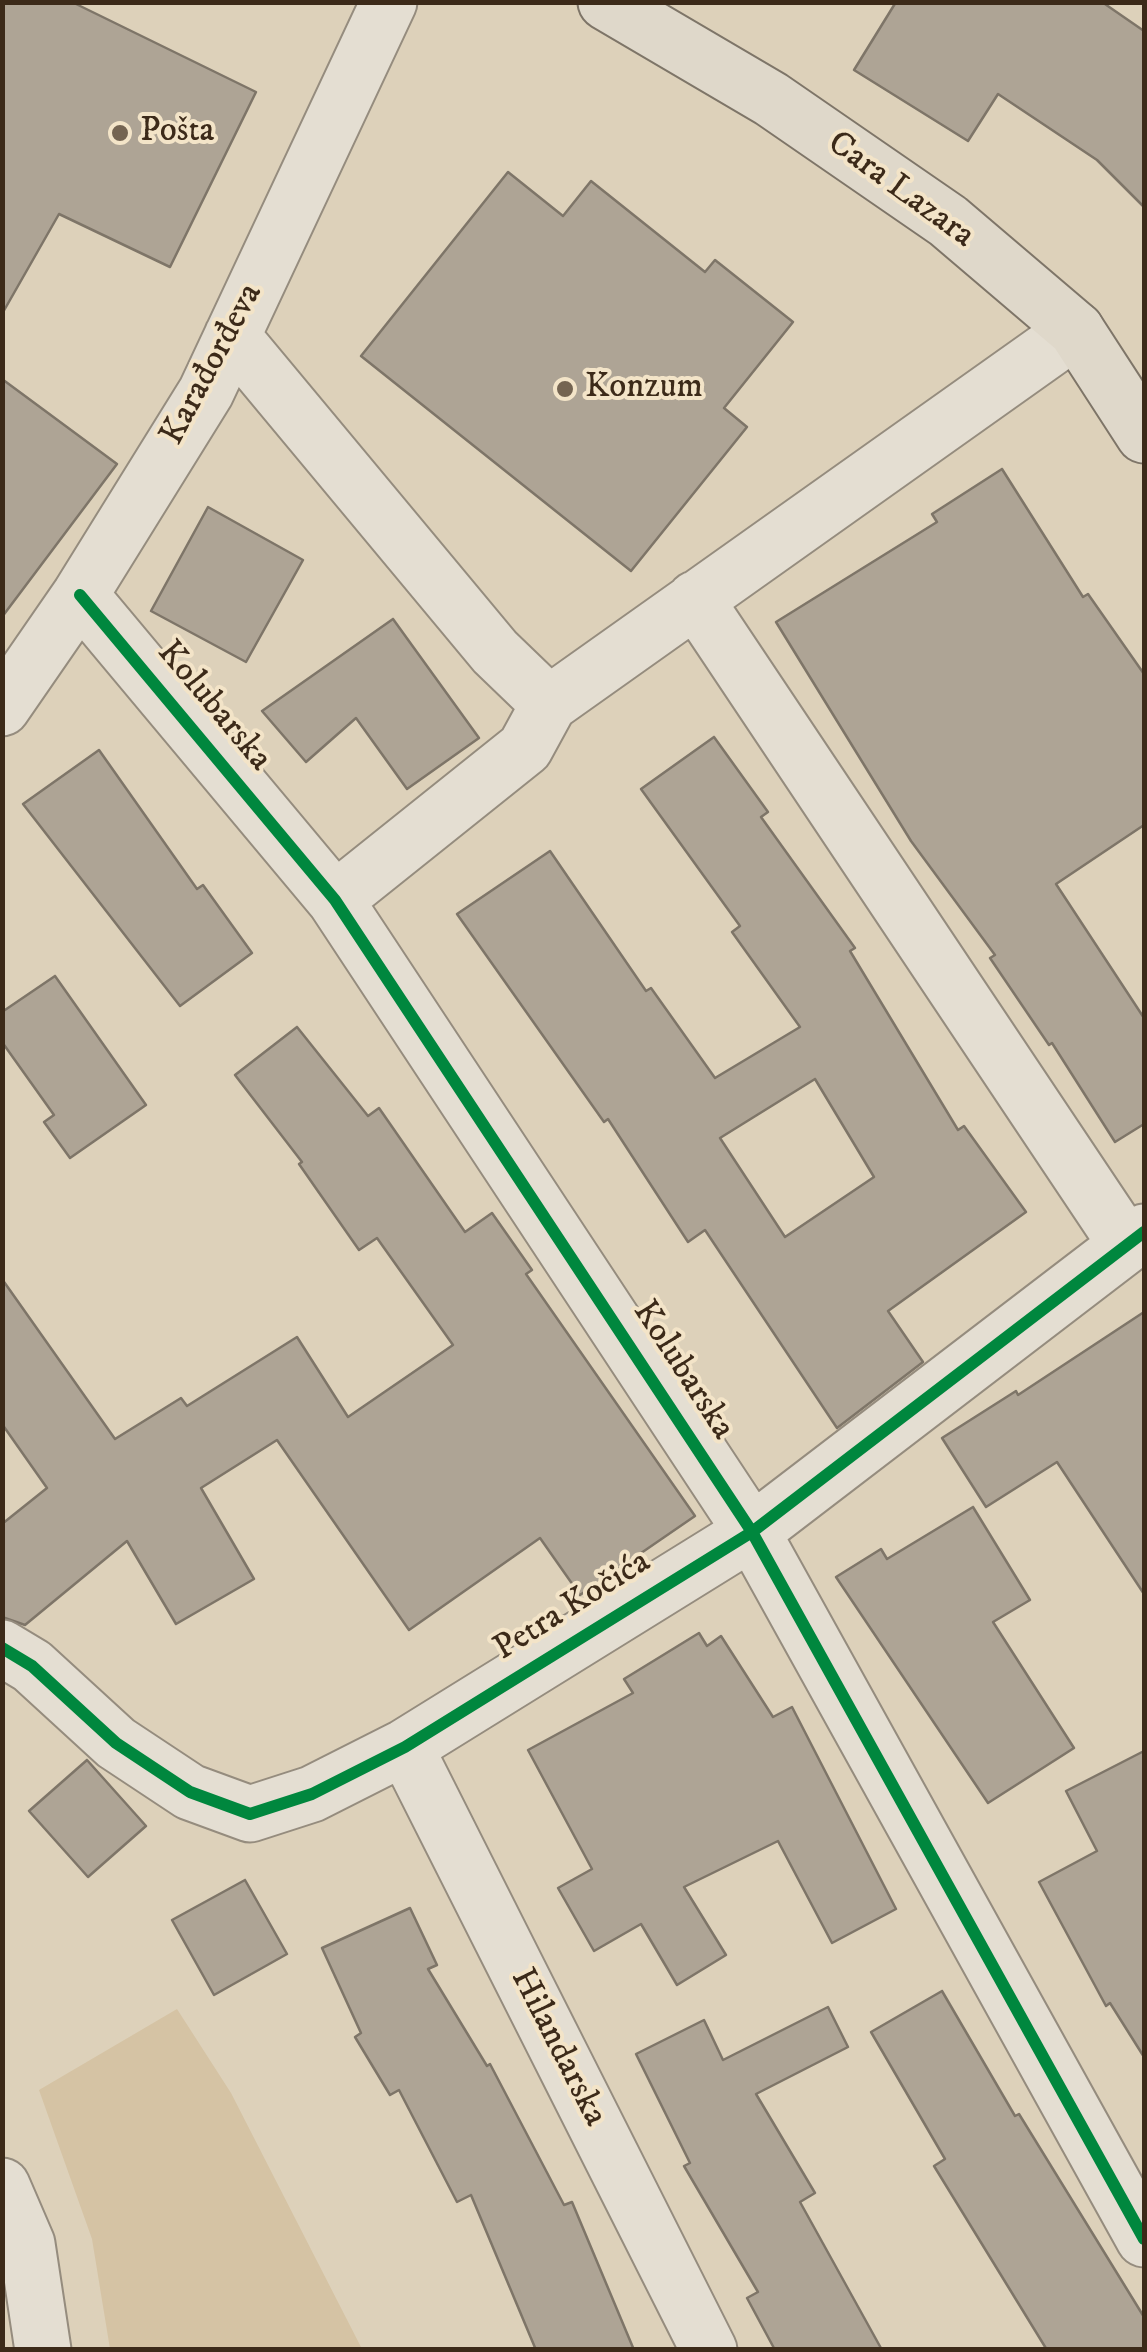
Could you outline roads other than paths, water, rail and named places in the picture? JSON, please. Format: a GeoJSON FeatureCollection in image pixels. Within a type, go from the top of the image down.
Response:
{"type":"FeatureCollection","features":[{"type":"Feature","properties":{"kind":"main road","name":"Cara Lazara"},"geometry":{"type":"LineString","coordinates":[[606,2],[771,99],[948,221],[1076,330],[1144,436]]}},
{"type":"Feature","properties":{"kind":"street","name":"Karađorđeva"},"geometry":{"type":"LineString","coordinates":[[2,708],[80,595],[206,392],[389,2]]}},
{"type":"Feature","properties":{"kind":"street"},"geometry":{"type":"LineString","coordinates":[[334,900],[525,748],[549,704],[1076,330]]}},
{"type":"Feature","properties":{"kind":"street"},"geometry":{"type":"LineString","coordinates":[[232,336],[494,652],[549,704]]}},
{"type":"Feature","properties":{"kind":"street","name":"Kolubarska"},"geometry":{"type":"LineString","coordinates":[[80,595],[334,900],[752,1532],[1144,2239]]}},
{"type":"Feature","properties":{"kind":"street"},"geometry":{"type":"LineString","coordinates":[[695,598],[1135,1238]]}},
{"type":"Feature","properties":{"kind":"street","name":"Petra Kočića"},"geometry":{"type":"LineString","coordinates":[[2,1648],[32,1666],[116,1743],[190,1792],[250,1814],[312,1794],[405,1746],[752,1532],[1135,1238]]}},
{"type":"Feature","properties":{"kind":"street","name":"Hilandarska"},"geometry":{"type":"LineString","coordinates":[[405,1746],[709,2350]]}},
{"type":"Feature","properties":{"kind":"street"},"geometry":{"type":"LineString","coordinates":[[2,2186],[27,2244],[44,2350]]}},
{"type":"Feature","properties":{"kind":"place","name":"Pošta"},"geometry":{"type":"Point","coordinates":[120,133]}},
{"type":"Feature","properties":{"kind":"place","name":"Konzum"},"geometry":{"type":"Point","coordinates":[565,389]}}]}
